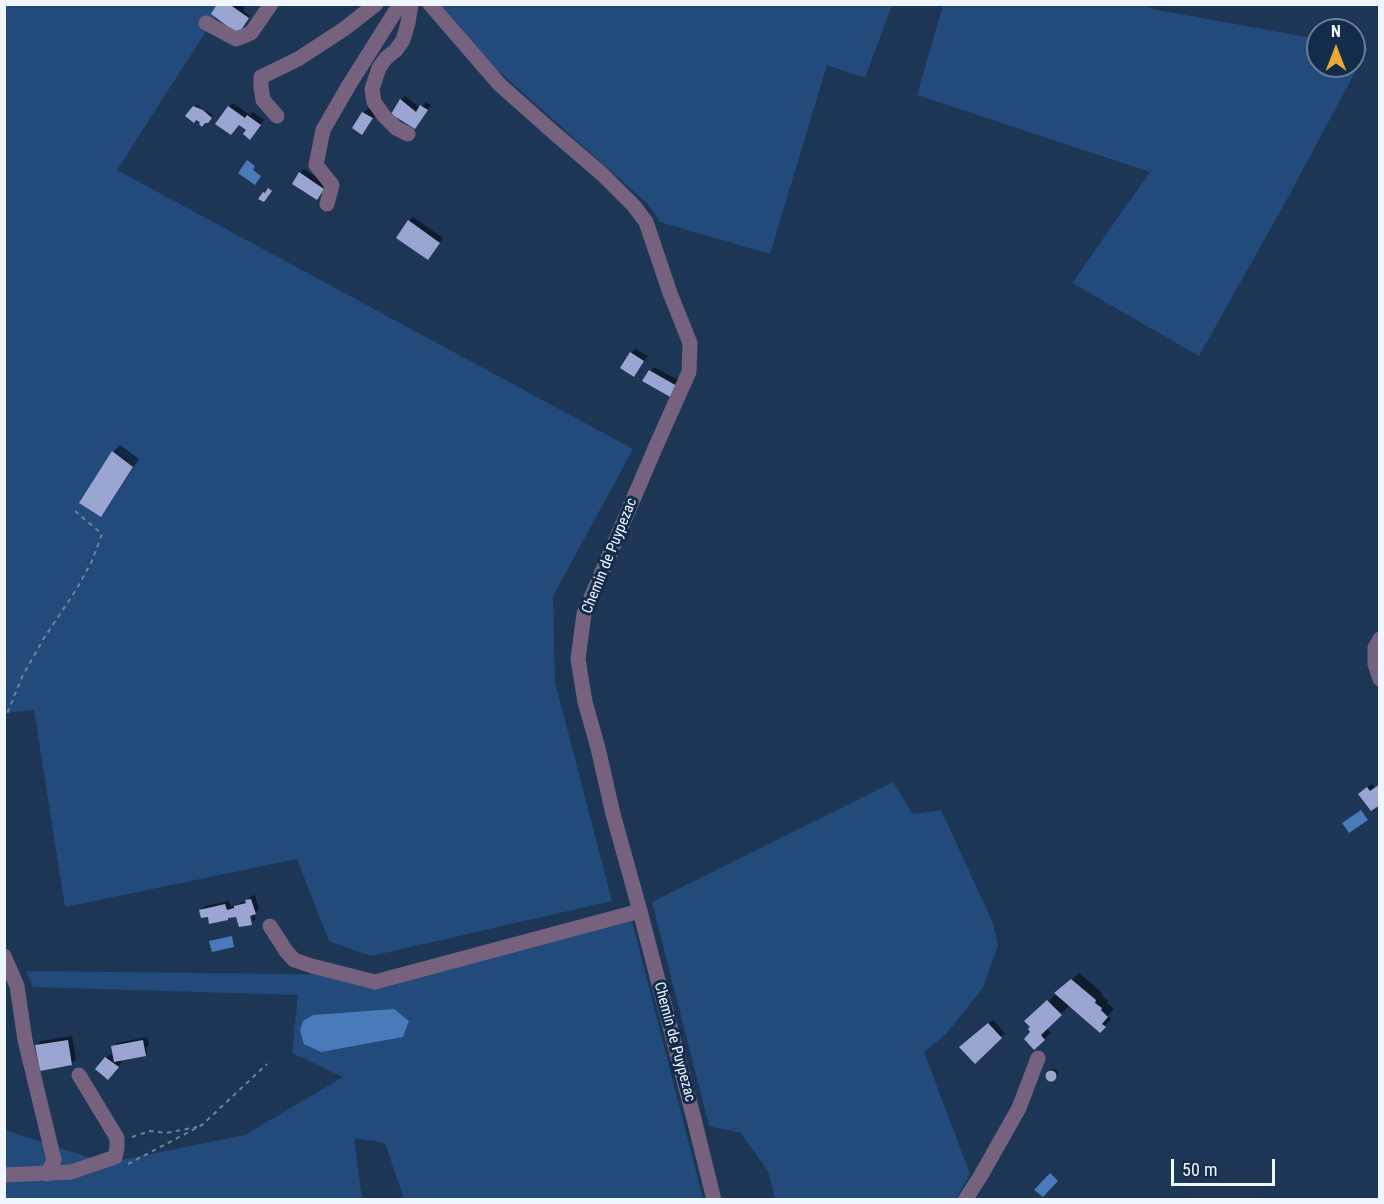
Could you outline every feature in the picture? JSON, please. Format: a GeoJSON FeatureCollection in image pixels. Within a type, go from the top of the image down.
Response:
{"type":"FeatureCollection","features":[{"type":"Feature","properties":{"kind":"street"},"geometry":{"type":"LineString","coordinates":[[206,23],[236,39],[251,33],[271,4]]}},
{"type":"Feature","properties":{"kind":"street"},"geometry":{"type":"LineString","coordinates":[[277,116],[263,100],[261,77],[298,59],[344,30],[376,4]]}},
{"type":"Feature","properties":{"kind":"street"},"geometry":{"type":"LineString","coordinates":[[327,204],[332,184],[316,165],[323,130],[400,4]]}},
{"type":"Feature","properties":{"kind":"street"},"geometry":{"type":"LineString","coordinates":[[408,134],[396,128],[384,116],[374,102],[372,89],[379,68],[403,40],[411,4]]}},
{"type":"Feature","properties":{"kind":"street","name":"Chemin de Puypezac"},"geometry":{"type":"LineString","coordinates":[[430,4],[500,85],[602,174],[634,206],[646,222],[669,292],[690,343],[689,372],[584,614],[578,659],[585,702],[613,814],[714,1200]]}},
{"type":"Feature","properties":{"kind":"street"},"geometry":{"type":"LineString","coordinates":[[1380,639],[1375,648],[1375,664],[1380,679]]}},
{"type":"Feature","properties":{"kind":"street"},"geometry":{"type":"LineString","coordinates":[[270,926],[294,960],[375,982],[640,911]]}},
{"type":"Feature","properties":{"kind":"street"},"geometry":{"type":"LineString","coordinates":[[4,956],[17,986],[25,1040],[54,1160],[47,1174]]}},
{"type":"Feature","properties":{"kind":"street"},"geometry":{"type":"LineString","coordinates":[[965,1200],[1019,1108],[1038,1058]]}},
{"type":"Feature","properties":{"kind":"street"},"geometry":{"type":"LineString","coordinates":[[4,1175],[71,1172],[115,1157],[117,1138],[79,1075]]}},
{"type":"Feature","properties":{"kind":"path"},"geometry":{"type":"LineString","coordinates":[[4,721],[22,676],[76,590],[92,561],[102,534],[75,511]]}},
{"type":"Feature","properties":{"kind":"path"},"geometry":{"type":"LineString","coordinates":[[122,1167],[202,1125],[267,1065]]}},
{"type":"Feature","properties":{"kind":"path"},"geometry":{"type":"LineString","coordinates":[[117,1148],[134,1136],[150,1131],[166,1133],[202,1125]]}},
{"type":"Feature","properties":{"kind":"shaded area"},"geometry":{"type":"Polygon","coordinates":[[[5,5],[223,5],[117,170],[633,449],[553,596],[555,682],[612,901],[371,956],[329,941],[297,859],[65,907],[34,710],[5,713],[5,5]]]}},
{"type":"Feature","properties":{"kind":"shaded area"},"geometry":{"type":"Polygon","coordinates":[[[441,5],[892,5],[865,78],[827,65],[770,254],[660,222],[648,204],[493,66],[441,5]]]}},
{"type":"Feature","properties":{"kind":"shaded area"},"geometry":{"type":"Polygon","coordinates":[[[943,5],[1145,5],[1152,9],[1306,37],[1306,78],[1352,78],[1199,356],[1072,283],[1150,172],[917,95],[943,5]]]}},
{"type":"Feature","properties":{"kind":"shaded area"},"geometry":{"type":"Polygon","coordinates":[[[247,160],[255,166],[253,170],[261,176],[255,185],[238,173],[247,160]]]}},
{"type":"Feature","properties":{"kind":"shaded area"},"geometry":{"type":"Polygon","coordinates":[[[893,782],[913,814],[941,810],[993,923],[998,945],[983,988],[946,1034],[924,1052],[970,1174],[956,1199],[775,1199],[768,1171],[741,1133],[709,1126],[652,902],[893,782]]]}},
{"type":"Feature","properties":{"kind":"shaded area"},"geometry":{"type":"Polygon","coordinates":[[[1361,810],[1368,820],[1349,833],[1342,823],[1361,810]]]}},
{"type":"Feature","properties":{"kind":"shaded area"},"geometry":{"type":"Polygon","coordinates":[[[630,913],[703,1199],[404,1199],[385,1143],[354,1138],[362,1199],[5,1200],[5,1130],[106,1163],[245,1135],[343,1077],[292,1053],[298,995],[33,987],[26,971],[377,975],[630,913]]]}},
{"type":"Feature","properties":{"kind":"shaded area"},"geometry":{"type":"Polygon","coordinates":[[[232,936],[234,947],[212,952],[209,941],[232,936]]]}},
{"type":"Feature","properties":{"kind":"shaded area"},"geometry":{"type":"Polygon","coordinates":[[[394,1009],[409,1021],[403,1037],[321,1052],[304,1044],[300,1030],[303,1021],[313,1015],[394,1009]]]}},
{"type":"Feature","properties":{"kind":"shaded area"},"geometry":{"type":"Polygon","coordinates":[[[1050,1173],[1058,1181],[1043,1197],[1034,1190],[1050,1173]]]}},
{"type":"Feature","properties":{"kind":"building"},"geometry":{"type":"Polygon","coordinates":[[[217,4],[229,4],[249,18],[237,36],[211,14],[217,4]]]}},
{"type":"Feature","properties":{"kind":"building"},"geometry":{"type":"Polygon","coordinates":[[[400,99],[416,112],[420,105],[428,110],[415,129],[391,114],[400,99]]]}},
{"type":"Feature","properties":{"kind":"building"},"geometry":{"type":"Polygon","coordinates":[[[193,106],[203,110],[212,118],[202,127],[200,122],[196,120],[194,123],[185,116],[193,106]]]}},
{"type":"Feature","properties":{"kind":"building"},"geometry":{"type":"Polygon","coordinates":[[[228,106],[245,118],[247,115],[261,125],[250,140],[243,134],[246,130],[239,125],[231,135],[215,124],[228,106]]]}},
{"type":"Feature","properties":{"kind":"building"},"geometry":{"type":"Polygon","coordinates":[[[362,112],[373,118],[362,135],[352,128],[362,112]]]}},
{"type":"Feature","properties":{"kind":"building"},"geometry":{"type":"Polygon","coordinates":[[[299,172],[324,189],[317,200],[292,184],[299,172]]]}},
{"type":"Feature","properties":{"kind":"building"},"geometry":{"type":"Polygon","coordinates":[[[268,188],[272,191],[264,202],[258,199],[263,192],[265,193],[268,188]]]}},
{"type":"Feature","properties":{"kind":"building"},"geometry":{"type":"Polygon","coordinates":[[[408,220],[440,243],[428,260],[396,238],[408,220]]]}},
{"type":"Feature","properties":{"kind":"building"},"geometry":{"type":"Polygon","coordinates":[[[630,352],[644,361],[634,377],[620,368],[630,352]]]}},
{"type":"Feature","properties":{"kind":"building"},"geometry":{"type":"Polygon","coordinates":[[[649,370],[677,386],[672,398],[642,381],[649,370]]]}},
{"type":"Feature","properties":{"kind":"building"},"geometry":{"type":"Polygon","coordinates":[[[112,451],[133,467],[101,517],[79,503],[112,451]]]}},
{"type":"Feature","properties":{"kind":"building"},"geometry":{"type":"Polygon","coordinates":[[[1380,784],[1380,805],[1371,811],[1358,794],[1367,787],[1370,791],[1380,784]]]}},
{"type":"Feature","properties":{"kind":"building"},"geometry":{"type":"Polygon","coordinates":[[[251,899],[256,914],[250,916],[252,925],[239,927],[236,917],[209,924],[208,917],[201,918],[199,910],[225,904],[227,910],[251,899]]]}},
{"type":"Feature","properties":{"kind":"building"},"geometry":{"type":"Polygon","coordinates":[[[1071,979],[1096,1000],[1095,1003],[1108,1017],[1102,1024],[1106,1027],[1100,1033],[1054,993],[1071,979]]]}},
{"type":"Feature","properties":{"kind":"building"},"geometry":{"type":"Polygon","coordinates":[[[1047,1000],[1062,1015],[1041,1035],[1045,1040],[1034,1050],[1024,1039],[1030,1032],[1028,1029],[1030,1027],[1024,1021],[1047,1000]]]}},
{"type":"Feature","properties":{"kind":"building"},"geometry":{"type":"Polygon","coordinates":[[[988,1023],[1002,1038],[975,1064],[959,1047],[988,1023]]]}},
{"type":"Feature","properties":{"kind":"building"},"geometry":{"type":"Polygon","coordinates":[[[68,1040],[72,1065],[40,1071],[35,1045],[68,1040]]]}},
{"type":"Feature","properties":{"kind":"building"},"geometry":{"type":"Polygon","coordinates":[[[143,1040],[146,1056],[114,1062],[111,1046],[143,1040]]]}},
{"type":"Feature","properties":{"kind":"building"},"geometry":{"type":"Polygon","coordinates":[[[105,1057],[119,1067],[108,1080],[95,1069],[105,1057]]]}},
{"type":"Feature","properties":{"kind":"building"},"geometry":{"type":"Polygon","coordinates":[[[1051,1071],[1055,1072],[1055,1080],[1051,1081],[1047,1080],[1046,1076],[1047,1072],[1051,1071]]]}}]}
